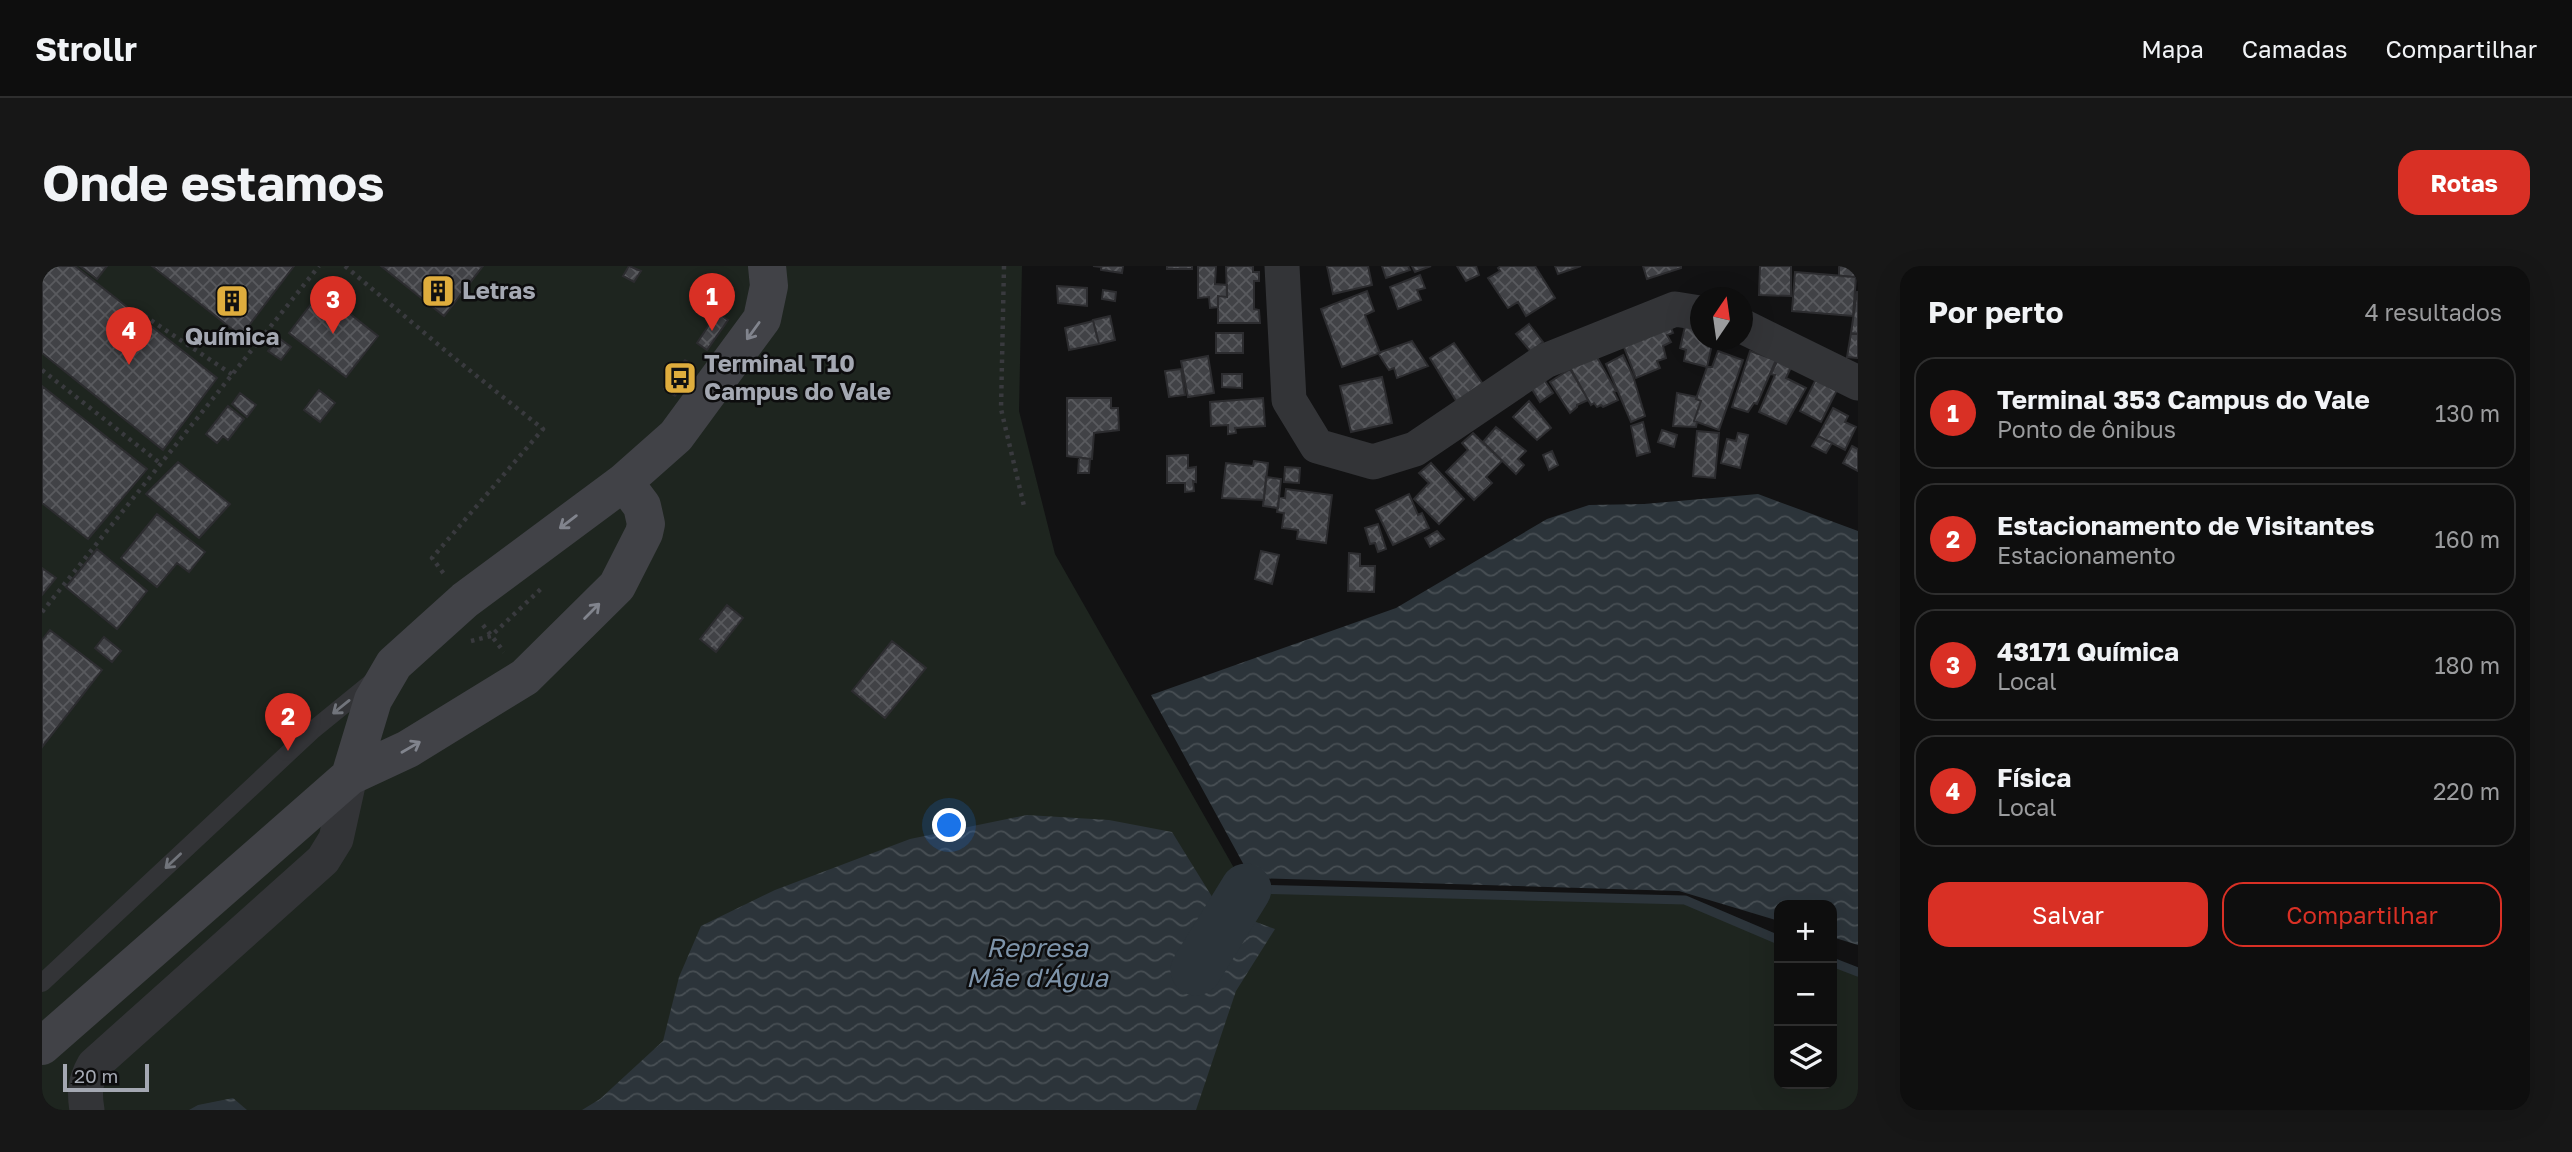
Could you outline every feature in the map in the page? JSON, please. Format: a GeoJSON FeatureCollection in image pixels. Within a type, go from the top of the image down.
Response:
{"type":"FeatureCollection","features":[{"type":"Feature","properties":{"kind":"street"},"geometry":{"type":"LineString","coordinates":[[87,1110],[84,1093],[87,1078],[94,1065],[323,860],[336,839],[350,776],[373,700],[394,664],[465,600],[624,482],[676,436],[762,319],[769,286],[767,266]]}},
{"type":"Feature","properties":{"kind":"street"},"geometry":{"type":"LineString","coordinates":[[1282,266],[1289,400],[1317,446],[1373,462],[1415,449],[1545,362],[1675,309],[1690,311]]}},
{"type":"Feature","properties":{"kind":"street"},"geometry":{"type":"LineString","coordinates":[[1753,331],[1858,383]]}},
{"type":"Feature","properties":{"kind":"street"},"geometry":{"type":"LineString","coordinates":[[42,1046],[350,776],[408,749],[525,677],[617,586],[644,533],[646,524],[642,506],[624,482]]}},
{"type":"Feature","properties":{"kind":"lane"},"geometry":{"type":"LineString","coordinates":[[42,983],[313,730],[394,664]]}},
{"type":"Feature","properties":{"kind":"path"},"geometry":{"type":"LineString","coordinates":[[42,612],[319,266]]}},
{"type":"Feature","properties":{"kind":"path"},"geometry":{"type":"LineString","coordinates":[[345,266],[543,429],[478,506]]}},
{"type":"Feature","properties":{"kind":"path"},"geometry":{"type":"LineString","coordinates":[[1004,266],[1001,409],[1024,506]]}},
{"type":"Feature","properties":{"kind":"path"},"geometry":{"type":"LineString","coordinates":[[137,311],[233,375]]}},
{"type":"Feature","properties":{"kind":"path"},"geometry":{"type":"LineString","coordinates":[[42,370],[161,464]]}},
{"type":"Feature","properties":{"kind":"shaded area"},"geometry":{"type":"Polygon","coordinates":[[[42,266],[1022,266],[1019,411],[1055,554],[1246,889],[1685,900],[1774,938],[1774,1089],[1837,1089],[1837,964],[1858,972],[1858,1110],[42,1110],[42,266]]]}},
{"type":"Feature","properties":{"kind":"water"},"geometry":{"type":"Polygon","coordinates":[[[1758,494],[1858,531],[1858,945],[1837,939],[1837,900],[1774,900],[1774,920],[1679,891],[1251,878],[1151,695],[1396,608],[1547,519],[1589,505],[1644,504],[1758,494]]]}},
{"type":"Feature","properties":{"kind":"water","name":"Represa Mãe d'Água"},"geometry":{"type":"Polygon","coordinates":[[[1027,815],[1109,820],[1172,832],[1219,908],[1275,929],[1236,991],[1196,1110],[582,1110],[600,1099],[663,1041],[679,977],[701,926],[775,890],[910,839],[1027,815]]]}},
{"type":"Feature","properties":{"kind":"water"},"geometry":{"type":"Polygon","coordinates":[[[233,1098],[247,1110],[189,1110],[198,1105],[233,1098]]]}},
{"type":"Feature","properties":{"kind":"building"},"geometry":{"type":"Polygon","coordinates":[[[52,266],[75,266],[217,378],[163,450],[42,353],[42,278],[52,266]]]}},
{"type":"Feature","properties":{"kind":"building"},"geometry":{"type":"Polygon","coordinates":[[[80,266],[107,266],[97,279],[80,266]]]}},
{"type":"Feature","properties":{"kind":"building","name":"Química"},"geometry":{"type":"Polygon","coordinates":[[[152,266],[294,266],[241,336],[152,266]]]}},
{"type":"Feature","properties":{"kind":"building","name":"Letras"},"geometry":{"type":"Polygon","coordinates":[[[381,266],[483,266],[444,316],[381,266]]]}},
{"type":"Feature","properties":{"kind":"building"},"geometry":{"type":"Polygon","coordinates":[[[629,266],[641,271],[634,282],[623,276],[629,266]]]}},
{"type":"Feature","properties":{"kind":"building"},"geometry":{"type":"Polygon","coordinates":[[[1093,266],[1123,266],[1122,273],[1093,266]]]}},
{"type":"Feature","properties":{"kind":"building"},"geometry":{"type":"Polygon","coordinates":[[[1167,266],[1192,266],[1192,269],[1167,269],[1167,266]]]}},
{"type":"Feature","properties":{"kind":"building"},"geometry":{"type":"Polygon","coordinates":[[[1198,266],[1216,266],[1215,284],[1227,285],[1227,297],[1218,296],[1218,307],[1210,308],[1209,297],[1198,298],[1198,266]]]}},
{"type":"Feature","properties":{"kind":"building"},"geometry":{"type":"Polygon","coordinates":[[[1226,266],[1253,266],[1253,272],[1259,272],[1259,281],[1254,281],[1254,309],[1259,310],[1260,323],[1218,323],[1218,296],[1227,297],[1226,266]]]}},
{"type":"Feature","properties":{"kind":"building"},"geometry":{"type":"Polygon","coordinates":[[[1327,266],[1368,266],[1372,285],[1333,294],[1327,266]]]}},
{"type":"Feature","properties":{"kind":"building"},"geometry":{"type":"Polygon","coordinates":[[[1382,266],[1408,266],[1410,270],[1386,278],[1382,266]]]}},
{"type":"Feature","properties":{"kind":"building"},"geometry":{"type":"Polygon","coordinates":[[[1412,266],[1431,266],[1415,272],[1412,266]]]}},
{"type":"Feature","properties":{"kind":"building"},"geometry":{"type":"Polygon","coordinates":[[[1457,266],[1476,266],[1479,275],[1466,281],[1457,266]]]}},
{"type":"Feature","properties":{"kind":"building"},"geometry":{"type":"Polygon","coordinates":[[[1535,266],[1555,298],[1526,316],[1518,302],[1508,308],[1488,278],[1500,271],[1498,268],[1535,266]]]}},
{"type":"Feature","properties":{"kind":"building"},"geometry":{"type":"Polygon","coordinates":[[[1555,266],[1581,266],[1558,274],[1555,266]]]}},
{"type":"Feature","properties":{"kind":"building"},"geometry":{"type":"Polygon","coordinates":[[[1643,266],[1681,266],[1681,268],[1647,279],[1643,266]]]}},
{"type":"Feature","properties":{"kind":"building"},"geometry":{"type":"Polygon","coordinates":[[[1760,266],[1791,266],[1791,296],[1759,295],[1760,266]]]}},
{"type":"Feature","properties":{"kind":"building"},"geometry":{"type":"Polygon","coordinates":[[[1839,266],[1857,266],[1856,277],[1839,276],[1839,266]]]}},
{"type":"Feature","properties":{"kind":"building"},"geometry":{"type":"Polygon","coordinates":[[[1795,272],[1856,277],[1853,316],[1792,311],[1795,272]]]}},
{"type":"Feature","properties":{"kind":"building"},"geometry":{"type":"Polygon","coordinates":[[[1420,275],[1425,288],[1417,290],[1421,300],[1398,309],[1390,287],[1420,275]]]}},
{"type":"Feature","properties":{"kind":"building"},"geometry":{"type":"Polygon","coordinates":[[[1057,286],[1087,288],[1087,306],[1058,303],[1057,286]]]}},
{"type":"Feature","properties":{"kind":"building"},"geometry":{"type":"Polygon","coordinates":[[[1103,290],[1116,292],[1115,301],[1102,299],[1103,290]]]}},
{"type":"Feature","properties":{"kind":"building"},"geometry":{"type":"Polygon","coordinates":[[[321,291],[378,336],[346,377],[289,333],[321,291]]]}},
{"type":"Feature","properties":{"kind":"building"},"geometry":{"type":"Polygon","coordinates":[[[1367,291],[1374,311],[1365,315],[1380,353],[1342,367],[1321,309],[1367,291]]]}},
{"type":"Feature","properties":{"kind":"building"},"geometry":{"type":"Polygon","coordinates":[[[1858,292],[1858,334],[1851,333],[1858,292]]]}},
{"type":"Feature","properties":{"kind":"building"},"geometry":{"type":"Polygon","coordinates":[[[717,313],[728,320],[707,350],[697,343],[717,313]]]}},
{"type":"Feature","properties":{"kind":"building"},"geometry":{"type":"Polygon","coordinates":[[[1110,316],[1115,340],[1099,344],[1093,320],[1110,316]]]}},
{"type":"Feature","properties":{"kind":"building"},"geometry":{"type":"Polygon","coordinates":[[[1093,321],[1099,344],[1069,350],[1065,328],[1093,321]]]}},
{"type":"Feature","properties":{"kind":"building"},"geometry":{"type":"Polygon","coordinates":[[[1669,322],[1673,333],[1667,335],[1671,342],[1663,346],[1666,358],[1657,361],[1660,368],[1636,378],[1622,342],[1669,322]]]}},
{"type":"Feature","properties":{"kind":"building"},"geometry":{"type":"Polygon","coordinates":[[[1686,322],[1690,323],[1690,350],[1711,350],[1707,367],[1684,361],[1686,350],[1680,348],[1686,322]]]}},
{"type":"Feature","properties":{"kind":"building"},"geometry":{"type":"Polygon","coordinates":[[[1529,324],[1543,342],[1531,352],[1516,334],[1529,324]]]}},
{"type":"Feature","properties":{"kind":"building"},"geometry":{"type":"Polygon","coordinates":[[[1216,333],[1243,333],[1243,353],[1216,353],[1216,333]]]}},
{"type":"Feature","properties":{"kind":"building"},"geometry":{"type":"Polygon","coordinates":[[[1851,333],[1858,334],[1858,358],[1847,357],[1851,333]]]}},
{"type":"Feature","properties":{"kind":"building"},"geometry":{"type":"Polygon","coordinates":[[[279,338],[291,347],[281,360],[268,351],[279,338]]]}},
{"type":"Feature","properties":{"kind":"building"},"geometry":{"type":"Polygon","coordinates":[[[1412,341],[1428,366],[1397,378],[1394,368],[1389,370],[1378,353],[1412,341]]]}},
{"type":"Feature","properties":{"kind":"building"},"geometry":{"type":"Polygon","coordinates":[[[1454,343],[1485,387],[1458,404],[1430,358],[1454,343]]]}},
{"type":"Feature","properties":{"kind":"building"},"geometry":{"type":"Polygon","coordinates":[[[1593,350],[1616,391],[1614,392],[1618,400],[1603,407],[1597,407],[1594,403],[1591,405],[1568,364],[1593,350]]]}},
{"type":"Feature","properties":{"kind":"building"},"geometry":{"type":"Polygon","coordinates":[[[1718,351],[1743,360],[1719,430],[1694,421],[1701,401],[1696,399],[1707,367],[1712,367],[1718,351]]]}},
{"type":"Feature","properties":{"kind":"building"},"geometry":{"type":"Polygon","coordinates":[[[1750,351],[1776,360],[1757,404],[1754,403],[1748,412],[1732,407],[1750,351]]]}},
{"type":"Feature","properties":{"kind":"building"},"geometry":{"type":"Polygon","coordinates":[[[1623,355],[1633,376],[1645,416],[1631,422],[1606,364],[1623,355]]]}},
{"type":"Feature","properties":{"kind":"building"},"geometry":{"type":"Polygon","coordinates":[[[1208,356],[1214,393],[1188,397],[1181,361],[1208,356]]]}},
{"type":"Feature","properties":{"kind":"building"},"geometry":{"type":"Polygon","coordinates":[[[1779,357],[1793,363],[1786,378],[1806,388],[1786,424],[1759,412],[1775,375],[1771,374],[1779,357]]]}},
{"type":"Feature","properties":{"kind":"building"},"geometry":{"type":"Polygon","coordinates":[[[685,360],[695,366],[675,396],[664,389],[685,360]]]}},
{"type":"Feature","properties":{"kind":"building"},"geometry":{"type":"Polygon","coordinates":[[[1181,369],[1185,395],[1169,397],[1165,371],[1181,369]]]}},
{"type":"Feature","properties":{"kind":"building"},"geometry":{"type":"Polygon","coordinates":[[[1570,369],[1588,400],[1577,405],[1570,413],[1550,382],[1570,369]]]}},
{"type":"Feature","properties":{"kind":"building"},"geometry":{"type":"Polygon","coordinates":[[[1222,374],[1242,374],[1242,388],[1222,387],[1222,374]]]}},
{"type":"Feature","properties":{"kind":"building"},"geometry":{"type":"Polygon","coordinates":[[[1382,377],[1392,423],[1351,432],[1340,386],[1382,377]]]}},
{"type":"Feature","properties":{"kind":"building"},"geometry":{"type":"Polygon","coordinates":[[[1543,378],[1553,393],[1540,402],[1530,386],[1543,378]]]}},
{"type":"Feature","properties":{"kind":"building"},"geometry":{"type":"Polygon","coordinates":[[[1816,379],[1837,390],[1821,422],[1800,411],[1816,379]]]}},
{"type":"Feature","properties":{"kind":"building"},"geometry":{"type":"Polygon","coordinates":[[[42,386],[147,469],[88,539],[42,503],[42,386]]]}},
{"type":"Feature","properties":{"kind":"building"},"geometry":{"type":"Polygon","coordinates":[[[319,390],[335,403],[320,422],[304,410],[319,390]]]}},
{"type":"Feature","properties":{"kind":"building"},"geometry":{"type":"Polygon","coordinates":[[[240,393],[256,405],[247,417],[232,404],[240,393]]]}},
{"type":"Feature","properties":{"kind":"building"},"geometry":{"type":"Polygon","coordinates":[[[1677,393],[1697,397],[1696,399],[1701,401],[1694,421],[1697,422],[1696,427],[1673,426],[1677,393]]]}},
{"type":"Feature","properties":{"kind":"building"},"geometry":{"type":"Polygon","coordinates":[[[1067,398],[1111,398],[1111,408],[1118,408],[1119,430],[1094,433],[1092,459],[1067,456],[1067,398]]]}},
{"type":"Feature","properties":{"kind":"building"},"geometry":{"type":"Polygon","coordinates":[[[1263,398],[1265,426],[1235,428],[1236,433],[1228,434],[1228,425],[1211,426],[1210,402],[1263,398]]]}},
{"type":"Feature","properties":{"kind":"building"},"geometry":{"type":"Polygon","coordinates":[[[1529,401],[1551,428],[1537,440],[1513,417],[1529,401]]]}},
{"type":"Feature","properties":{"kind":"building"},"geometry":{"type":"Polygon","coordinates":[[[228,406],[244,419],[228,440],[223,436],[217,443],[206,434],[228,406]]]}},
{"type":"Feature","properties":{"kind":"building"},"geometry":{"type":"Polygon","coordinates":[[[1833,408],[1848,416],[1845,422],[1856,427],[1845,450],[1818,436],[1833,408]]]}},
{"type":"Feature","properties":{"kind":"building"},"geometry":{"type":"Polygon","coordinates":[[[1643,422],[1650,452],[1637,456],[1631,426],[1643,422]]]}},
{"type":"Feature","properties":{"kind":"building"},"geometry":{"type":"Polygon","coordinates":[[[1496,427],[1526,451],[1518,459],[1524,465],[1516,474],[1483,442],[1496,427]]]}},
{"type":"Feature","properties":{"kind":"building"},"geometry":{"type":"Polygon","coordinates":[[[1662,430],[1677,435],[1674,447],[1658,442],[1662,430]]]}},
{"type":"Feature","properties":{"kind":"building"},"geometry":{"type":"Polygon","coordinates":[[[1697,431],[1719,433],[1715,478],[1693,476],[1697,431]]]}},
{"type":"Feature","properties":{"kind":"building"},"geometry":{"type":"Polygon","coordinates":[[[1473,433],[1502,461],[1486,477],[1492,483],[1474,500],[1446,472],[1468,450],[1462,443],[1473,433]]]}},
{"type":"Feature","properties":{"kind":"building"},"geometry":{"type":"Polygon","coordinates":[[[1738,433],[1748,435],[1740,468],[1721,463],[1727,439],[1736,441],[1738,433]]]}},
{"type":"Feature","properties":{"kind":"building"},"geometry":{"type":"Polygon","coordinates":[[[1818,436],[1832,443],[1826,453],[1812,446],[1818,436]]]}},
{"type":"Feature","properties":{"kind":"building"},"geometry":{"type":"Polygon","coordinates":[[[1852,446],[1858,449],[1858,471],[1843,463],[1852,446]]]}},
{"type":"Feature","properties":{"kind":"building"},"geometry":{"type":"Polygon","coordinates":[[[1552,451],[1558,465],[1549,470],[1543,455],[1552,451]]]}},
{"type":"Feature","properties":{"kind":"building"},"geometry":{"type":"Polygon","coordinates":[[[1188,455],[1188,468],[1196,467],[1196,482],[1193,481],[1194,491],[1185,492],[1185,483],[1167,483],[1167,456],[1188,455]]]}},
{"type":"Feature","properties":{"kind":"building"},"geometry":{"type":"Polygon","coordinates":[[[1079,458],[1090,459],[1089,473],[1078,473],[1079,458]]]}},
{"type":"Feature","properties":{"kind":"building"},"geometry":{"type":"Polygon","coordinates":[[[1254,461],[1268,463],[1264,500],[1222,498],[1226,463],[1253,466],[1254,461]]]}},
{"type":"Feature","properties":{"kind":"building"},"geometry":{"type":"Polygon","coordinates":[[[178,462],[230,504],[199,538],[146,494],[178,462]]]}},
{"type":"Feature","properties":{"kind":"building"},"geometry":{"type":"Polygon","coordinates":[[[1431,463],[1464,499],[1439,524],[1414,499],[1429,483],[1419,473],[1431,463]]]}},
{"type":"Feature","properties":{"kind":"building"},"geometry":{"type":"Polygon","coordinates":[[[1285,467],[1300,468],[1299,483],[1284,482],[1285,467]]]}},
{"type":"Feature","properties":{"kind":"building"},"geometry":{"type":"Polygon","coordinates":[[[1266,477],[1281,479],[1278,508],[1263,506],[1266,477]]]}},
{"type":"Feature","properties":{"kind":"building"},"geometry":{"type":"Polygon","coordinates":[[[1286,489],[1332,495],[1326,543],[1297,539],[1298,530],[1282,528],[1284,513],[1277,512],[1279,497],[1285,498],[1286,489]]]}},
{"type":"Feature","properties":{"kind":"building"},"geometry":{"type":"Polygon","coordinates":[[[1409,494],[1418,515],[1422,513],[1429,528],[1393,545],[1376,510],[1409,494]]]}},
{"type":"Feature","properties":{"kind":"building"},"geometry":{"type":"Polygon","coordinates":[[[157,514],[205,552],[189,572],[177,563],[157,587],[121,558],[157,514]]]}},
{"type":"Feature","properties":{"kind":"building"},"geometry":{"type":"Polygon","coordinates":[[[1378,524],[1386,549],[1378,552],[1375,543],[1370,544],[1365,528],[1378,524]]]}},
{"type":"Feature","properties":{"kind":"building"},"geometry":{"type":"Polygon","coordinates":[[[1437,531],[1444,539],[1430,547],[1425,538],[1437,531]]]}},
{"type":"Feature","properties":{"kind":"building"},"geometry":{"type":"Polygon","coordinates":[[[97,549],[147,591],[117,629],[66,587],[97,549]]]}},
{"type":"Feature","properties":{"kind":"building"},"geometry":{"type":"Polygon","coordinates":[[[1261,551],[1279,555],[1272,584],[1255,579],[1261,551]]]}},
{"type":"Feature","properties":{"kind":"building"},"geometry":{"type":"Polygon","coordinates":[[[1349,553],[1360,554],[1360,566],[1375,566],[1374,592],[1348,591],[1349,553]]]}},
{"type":"Feature","properties":{"kind":"building"},"geometry":{"type":"Polygon","coordinates":[[[42,568],[56,578],[42,595],[42,568]]]}},
{"type":"Feature","properties":{"kind":"building"},"geometry":{"type":"Polygon","coordinates":[[[727,605],[743,618],[716,652],[700,639],[727,605]]]}},
{"type":"Feature","properties":{"kind":"building"},"geometry":{"type":"Polygon","coordinates":[[[50,630],[102,670],[42,747],[42,640],[50,630]]]}},
{"type":"Feature","properties":{"kind":"building"},"geometry":{"type":"Polygon","coordinates":[[[104,637],[121,651],[112,662],[95,648],[104,637]]]}},
{"type":"Feature","properties":{"kind":"building"},"geometry":{"type":"Polygon","coordinates":[[[892,641],[926,668],[885,718],[852,691],[892,641]]]}},
{"type":"Feature","properties":{"kind":"waterway"},"geometry":{"type":"LineString","coordinates":[[1246,889],[1685,900],[1774,938]]}},
{"type":"Feature","properties":{"kind":"waterway"},"geometry":{"type":"LineString","coordinates":[[1196,970],[1246,889]]}},
{"type":"Feature","properties":{"kind":"waterway"},"geometry":{"type":"LineString","coordinates":[[1835,963],[1858,972]]}},
{"type":"Feature","properties":{"kind":"place","name":"Letras"},"geometry":{"type":"Point","coordinates":[438,291]}},
{"type":"Feature","properties":{"kind":"place","name":"Química"},"geometry":{"type":"Point","coordinates":[232,301]}},
{"type":"Feature","properties":{"kind":"place","name":"Terminal 353 Campus do Vale"},"geometry":{"type":"Point","coordinates":[712,331]}},
{"type":"Feature","properties":{"kind":"place","name":"43171 Química"},"geometry":{"type":"Point","coordinates":[333,334]}},
{"type":"Feature","properties":{"kind":"place","name":"Física"},"geometry":{"type":"Point","coordinates":[129,365]}},
{"type":"Feature","properties":{"kind":"place","name":"Terminal T10 Campus do Vale"},"geometry":{"type":"Point","coordinates":[680,378]}},
{"type":"Feature","properties":{"kind":"place","name":"Estacionamento de Visitantes"},"geometry":{"type":"Point","coordinates":[288,751]}}]}
